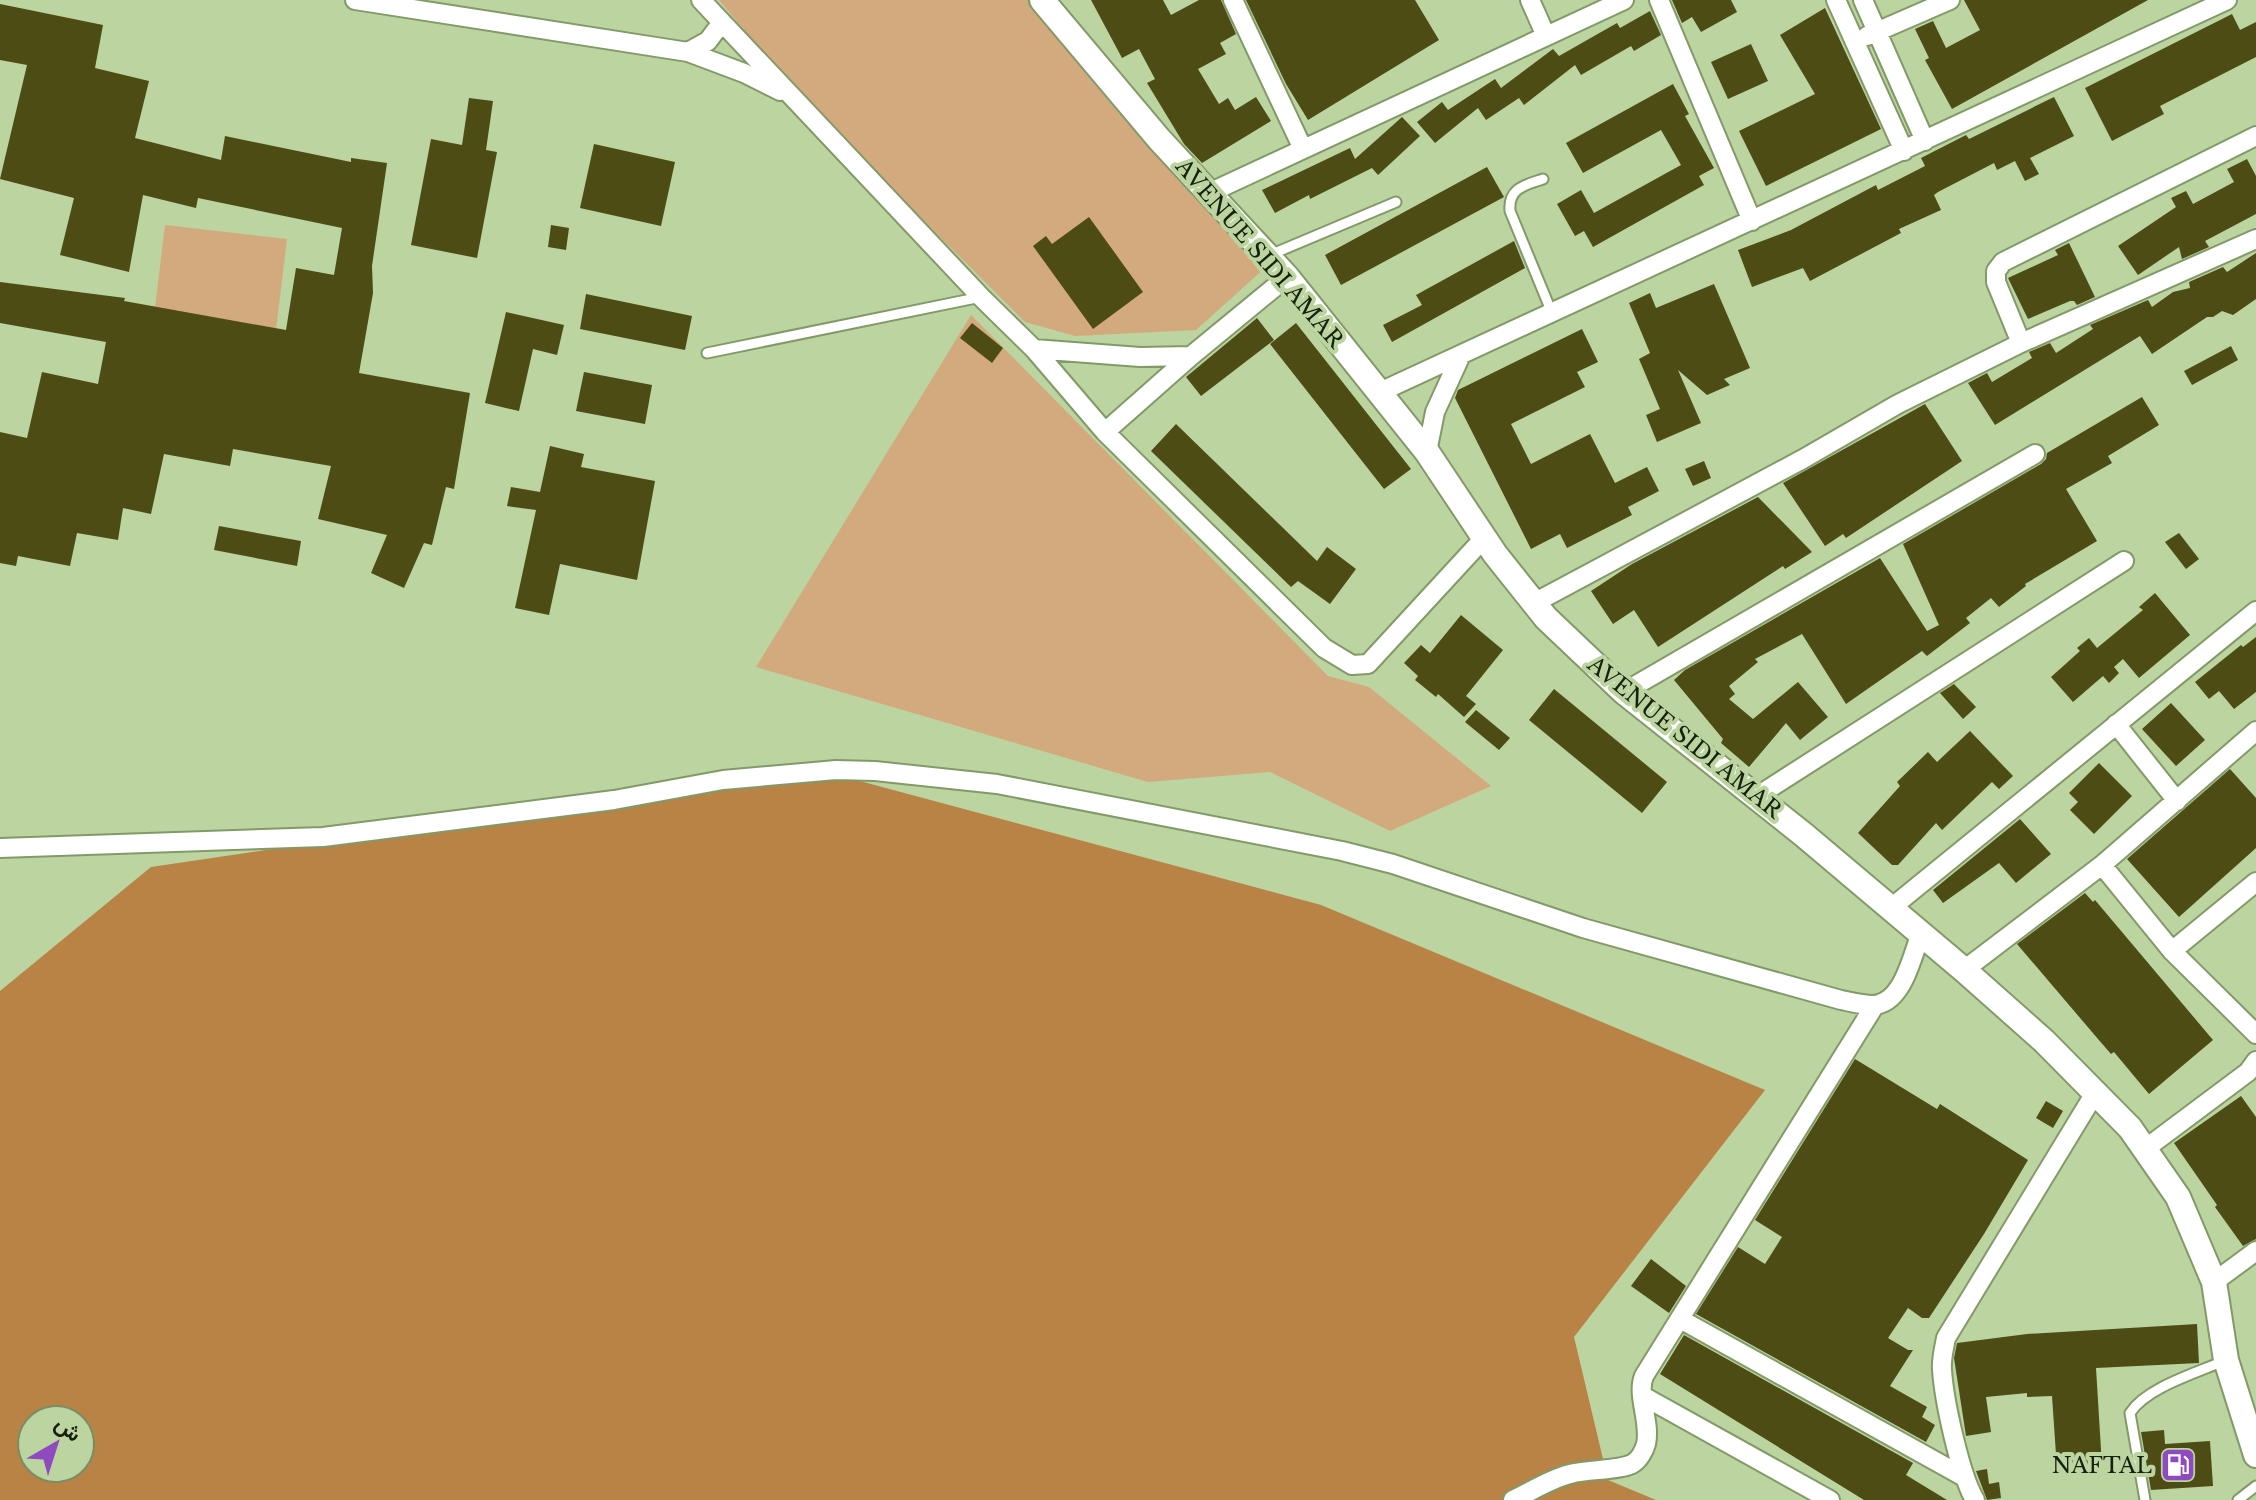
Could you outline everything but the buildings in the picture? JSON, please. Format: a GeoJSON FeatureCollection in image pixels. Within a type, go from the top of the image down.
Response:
{"type":"FeatureCollection","features":[{"type":"Feature","properties":{"kind":"street"},"geometry":{"type":"LineString","coordinates":[[355,0],[688,52],[744,73],[797,101]]}},
{"type":"Feature","properties":{"kind":"street"},"geometry":{"type":"LineString","coordinates":[[701,0],[981,297],[1034,349],[1105,432],[1324,648],[1352,665],[1368,664],[1485,537]]}},
{"type":"Feature","properties":{"kind":"street","name":"AVENUE SIDI AMAR"},"geometry":{"type":"LineString","coordinates":[[1042,0],[1159,139],[1287,277],[1427,452],[1495,554],[1546,618],[1624,692],[1964,970],[2044,1041],[2130,1128],[2178,1197],[2214,1282],[2226,1360],[2254,1447]]}},
{"type":"Feature","properties":{"kind":"street"},"geometry":{"type":"LineString","coordinates":[[1233,0],[1303,149]]}},
{"type":"Feature","properties":{"kind":"street"},"geometry":{"type":"LineString","coordinates":[[1530,0],[1546,36]]}},
{"type":"Feature","properties":{"kind":"street"},"geometry":{"type":"LineString","coordinates":[[1209,193],[1624,0]]}},
{"type":"Feature","properties":{"kind":"street"},"geometry":{"type":"LineString","coordinates":[[1659,0],[1752,221]]}},
{"type":"Feature","properties":{"kind":"street"},"geometry":{"type":"LineString","coordinates":[[1836,0],[1904,151]]}},
{"type":"Feature","properties":{"kind":"street"},"geometry":{"type":"LineString","coordinates":[[1863,0],[1925,141]]}},
{"type":"Feature","properties":{"kind":"street"},"geometry":{"type":"LineString","coordinates":[[1853,41],[1950,0]]}},
{"type":"Feature","properties":{"kind":"street"},"geometry":{"type":"LineString","coordinates":[[1380,392],[2227,0]]}},
{"type":"Feature","properties":{"kind":"street"},"geometry":{"type":"LineString","coordinates":[[688,52],[708,41],[722,22]]}},
{"type":"Feature","properties":{"kind":"street"},"geometry":{"type":"LineString","coordinates":[[2021,343],[1996,282],[1996,271],[2003,262],[2256,136]]}},
{"type":"Feature","properties":{"kind":"street"},"geometry":{"type":"LineString","coordinates":[[1534,603],[1803,459],[1898,404],[2021,343],[2256,239]]}},
{"type":"Feature","properties":{"kind":"street"},"geometry":{"type":"LineString","coordinates":[[1105,432],[1287,277]]}},
{"type":"Feature","properties":{"kind":"street"},"geometry":{"type":"LineString","coordinates":[[1034,349],[1140,357],[1191,356]]}},
{"type":"Feature","properties":{"kind":"street"},"geometry":{"type":"LineString","coordinates":[[1427,452],[1435,412],[1461,355]]}},
{"type":"Feature","properties":{"kind":"street"},"geometry":{"type":"LineString","coordinates":[[1624,692],[2035,454]]}},
{"type":"Feature","properties":{"kind":"street"},"geometry":{"type":"LineString","coordinates":[[1756,797],[2124,561]]}},
{"type":"Feature","properties":{"kind":"street"},"geometry":{"type":"LineString","coordinates":[[1891,908],[2256,611]]}},
{"type":"Feature","properties":{"kind":"street"},"geometry":{"type":"LineString","coordinates":[[2116,724],[2177,801]]}},
{"type":"Feature","properties":{"kind":"street"},"geometry":{"type":"LineString","coordinates":[[1964,970],[2102,865],[2256,731]]}},
{"type":"Feature","properties":{"kind":"street"},"geometry":{"type":"LineString","coordinates":[[0,848],[323,837],[614,800],[723,780],[836,770],[875,771],[997,784],[1342,851],[1393,864],[1583,928],[1841,1000],[1875,1005],[1885,1003],[1898,990],[1921,933]]}},
{"type":"Feature","properties":{"kind":"street"},"geometry":{"type":"LineString","coordinates":[[2102,865],[2172,951],[2256,1034]]}},
{"type":"Feature","properties":{"kind":"street"},"geometry":{"type":"LineString","coordinates":[[2172,951],[2256,882]]}},
{"type":"Feature","properties":{"kind":"street"},"geometry":{"type":"LineString","coordinates":[[1513,1500],[1568,1474],[1632,1464],[1646,1446],[1647,1414],[1641,1384],[1644,1376],[1875,1005]]}},
{"type":"Feature","properties":{"kind":"street"},"geometry":{"type":"LineString","coordinates":[[2145,1149],[2253,1067]]}},
{"type":"Feature","properties":{"kind":"street"},"geometry":{"type":"LineString","coordinates":[[1975,1500],[1964,1477],[1943,1381],[1941,1367],[1946,1338],[2095,1093]]}},
{"type":"Feature","properties":{"kind":"street"},"geometry":{"type":"LineString","coordinates":[[2214,1282],[2256,1251]]}},
{"type":"Feature","properties":{"kind":"street"},"geometry":{"type":"LineString","coordinates":[[1680,1319],[1964,1477]]}},
{"type":"Feature","properties":{"kind":"street"},"geometry":{"type":"LineString","coordinates":[[1643,1396],[1830,1500]]}},
{"type":"Feature","properties":{"kind":"lane"},"geometry":{"type":"LineString","coordinates":[[1543,179],[1518,187],[1509,203],[1552,313]]}},
{"type":"Feature","properties":{"kind":"lane"},"geometry":{"type":"LineString","coordinates":[[1266,256],[1396,202]]}},
{"type":"Feature","properties":{"kind":"lane"},"geometry":{"type":"LineString","coordinates":[[707,353],[981,297]]}},
{"type":"Feature","properties":{"kind":"lane"},"geometry":{"type":"LineString","coordinates":[[2145,1500],[2130,1413],[2148,1394],[2226,1360]]}},
{"type":"Feature","properties":{"kind":"lane"},"geometry":{"type":"LineString","coordinates":[[2238,1500],[2256,1486]]}},
{"type":"Feature","properties":{"kind":"shaded area"},"geometry":{"type":"Polygon","coordinates":[[[719,0],[1028,0],[1098,85],[1266,267],[1196,330],[1075,336],[1025,322],[796,93],[719,0]]]}},
{"type":"Feature","properties":{"kind":"shaded area"},"geometry":{"type":"Polygon","coordinates":[[[165,225],[287,239],[276,330],[154,316],[165,225]]]}},
{"type":"Feature","properties":{"kind":"shaded area"},"geometry":{"type":"Polygon","coordinates":[[[971,315],[1328,676],[1369,687],[1491,786],[1390,831],[1270,772],[1148,782],[756,667],[971,315]]]}},
{"type":"Feature","properties":{"kind":"shaded area"},"geometry":{"type":"Polygon","coordinates":[[[815,769],[1321,905],[1765,1090],[1574,1337],[1608,1480],[1656,1500],[0,1500],[0,991],[151,867],[815,769]]]}},
{"type":"Feature","properties":{"kind":"place","name":"NAFTAL"},"geometry":{"type":"Point","coordinates":[2178,1465]}}]}
